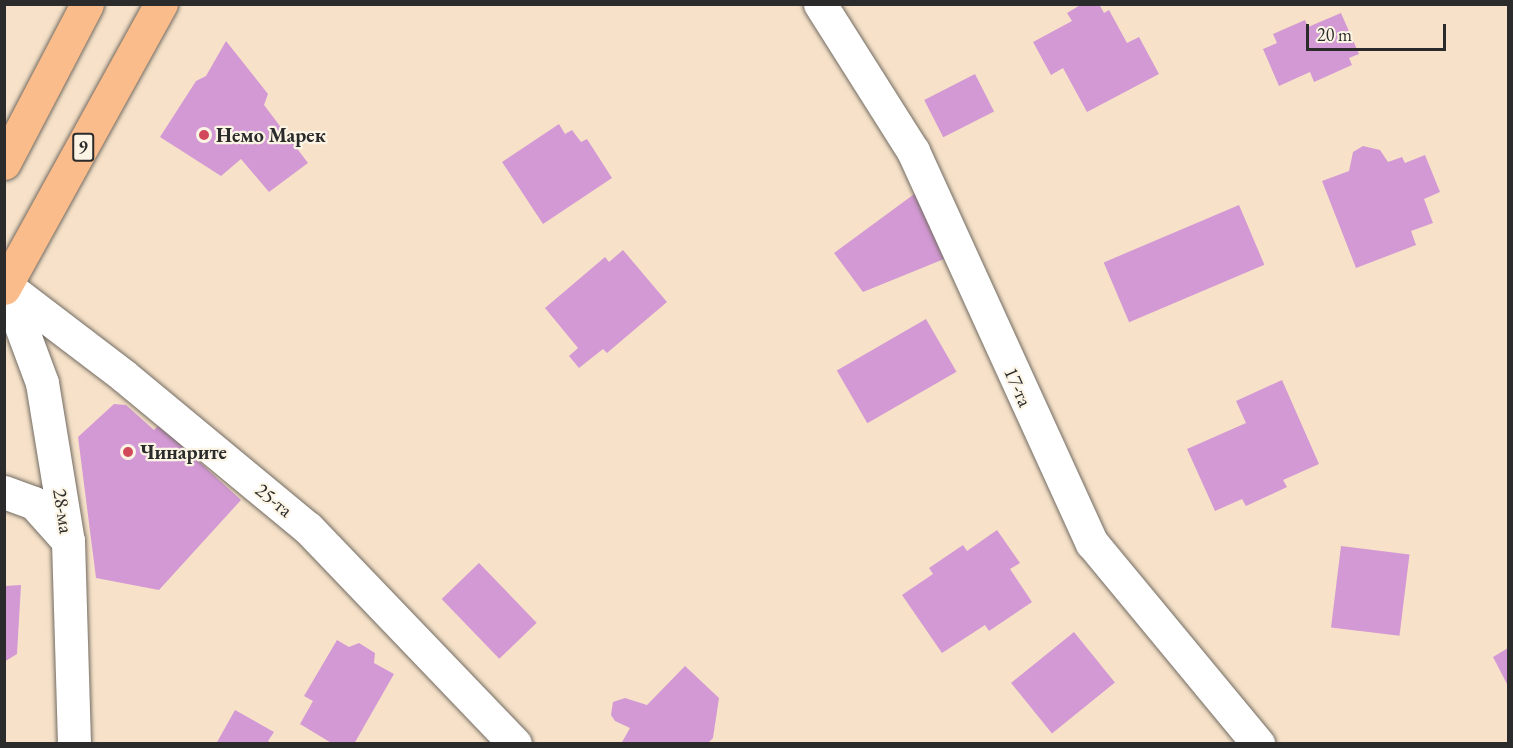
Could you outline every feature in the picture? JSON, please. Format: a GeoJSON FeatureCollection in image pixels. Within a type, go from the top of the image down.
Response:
{"type":"FeatureCollection","features":[{"type":"Feature","properties":{"kind":"highway"},"geometry":{"type":"LineString","coordinates":[[4,163],[87,4]]}},
{"type":"Feature","properties":{"kind":"highway","name":"9"},"geometry":{"type":"LineString","coordinates":[[5,287],[161,4]]}},
{"type":"Feature","properties":{"kind":"street","name":"17-та"},"geometry":{"type":"LineString","coordinates":[[820,4],[913,151],[1092,543],[1258,744]]}},
{"type":"Feature","properties":{"kind":"street","name":"28-ма"},"geometry":{"type":"LineString","coordinates":[[5,287],[42,382],[68,541],[74,744]]}},
{"type":"Feature","properties":{"kind":"street","name":"25-та"},"geometry":{"type":"LineString","coordinates":[[5,287],[124,376],[308,528],[515,744]]}},
{"type":"Feature","properties":{"kind":"street"},"geometry":{"type":"LineString","coordinates":[[4,492],[34,503],[68,541]]}},
{"type":"Feature","properties":{"kind":"building"},"geometry":{"type":"Polygon","coordinates":[[[1082,4],[1099,4],[1104,13],[1109,10],[1127,43],[1139,37],[1159,74],[1087,112],[1063,68],[1051,75],[1033,42],[1072,21],[1067,13],[1082,4]]]}},
{"type":"Feature","properties":{"kind":"building"},"geometry":{"type":"Polygon","coordinates":[[[1341,13],[1359,54],[1349,58],[1352,65],[1314,82],[1310,72],[1279,86],[1263,49],[1277,43],[1273,34],[1305,20],[1308,27],[1341,13]]]}},
{"type":"Feature","properties":{"kind":"building"},"geometry":{"type":"Polygon","coordinates":[[[226,41],[268,94],[264,105],[308,163],[269,192],[241,159],[221,176],[160,137],[196,81],[206,76],[226,41]]]}},
{"type":"Feature","properties":{"kind":"building"},"geometry":{"type":"Polygon","coordinates":[[[975,74],[994,111],[943,137],[924,100],[975,74]]]}},
{"type":"Feature","properties":{"kind":"building"},"geometry":{"type":"Polygon","coordinates":[[[559,124],[565,134],[572,130],[581,142],[587,139],[612,178],[543,224],[502,162],[559,124]]]}},
{"type":"Feature","properties":{"kind":"building"},"geometry":{"type":"Polygon","coordinates":[[[1363,146],[1380,150],[1388,162],[1402,157],[1405,163],[1425,155],[1440,192],[1424,199],[1433,223],[1411,231],[1416,245],[1356,268],[1322,181],[1349,171],[1353,152],[1363,146]]]}},
{"type":"Feature","properties":{"kind":"building"},"geometry":{"type":"Polygon","coordinates":[[[917,192],[944,259],[863,292],[834,253],[917,192]]]}},
{"type":"Feature","properties":{"kind":"building"},"geometry":{"type":"Polygon","coordinates":[[[1239,205],[1264,265],[1129,322],[1104,262],[1239,205]]]}},
{"type":"Feature","properties":{"kind":"building"},"geometry":{"type":"Polygon","coordinates":[[[623,250],[667,302],[607,353],[603,349],[579,368],[569,356],[578,348],[545,308],[605,257],[609,262],[623,250]]]}},
{"type":"Feature","properties":{"kind":"building"},"geometry":{"type":"Polygon","coordinates":[[[926,319],[956,372],[867,423],[837,370],[926,319]]]}},
{"type":"Feature","properties":{"kind":"building"},"geometry":{"type":"Polygon","coordinates":[[[1282,380],[1319,464],[1283,480],[1287,487],[1246,506],[1242,499],[1215,511],[1187,449],[1246,423],[1236,401],[1282,380]]]}},
{"type":"Feature","properties":{"kind":"building"},"geometry":{"type":"Polygon","coordinates":[[[114,404],[126,405],[154,430],[159,425],[241,500],[159,590],[96,578],[78,437],[114,404]]]}},
{"type":"Feature","properties":{"kind":"building"},"geometry":{"type":"Polygon","coordinates":[[[997,530],[1020,563],[1010,569],[1032,602],[989,631],[985,625],[942,653],[902,595],[933,574],[929,568],[963,545],[967,551],[997,530]]]}},
{"type":"Feature","properties":{"kind":"building"},"geometry":{"type":"Polygon","coordinates":[[[1341,546],[1409,554],[1399,636],[1331,627],[1341,546]]]}},
{"type":"Feature","properties":{"kind":"building"},"geometry":{"type":"Polygon","coordinates":[[[479,563],[537,623],[499,659],[442,599],[479,563]]]}},
{"type":"Feature","properties":{"kind":"building"},"geometry":{"type":"Polygon","coordinates":[[[21,585],[17,654],[4,662],[4,586],[21,585]]]}},
{"type":"Feature","properties":{"kind":"building"},"geometry":{"type":"Polygon","coordinates":[[[1074,632],[1115,683],[1052,733],[1011,683],[1074,632]]]}},
{"type":"Feature","properties":{"kind":"building"},"geometry":{"type":"Polygon","coordinates":[[[337,640],[349,647],[359,643],[375,653],[374,663],[394,674],[354,744],[333,744],[300,724],[313,701],[304,696],[337,640]]]}},
{"type":"Feature","properties":{"kind":"building"},"geometry":{"type":"Polygon","coordinates":[[[1508,648],[1508,686],[1493,657],[1508,648]]]}},
{"type":"Feature","properties":{"kind":"building"},"geometry":{"type":"Polygon","coordinates":[[[685,666],[719,698],[713,738],[707,744],[621,744],[630,728],[615,721],[611,715],[613,702],[625,698],[647,705],[685,666]]]}},
{"type":"Feature","properties":{"kind":"building"},"geometry":{"type":"Polygon","coordinates":[[[235,710],[274,732],[268,741],[272,744],[216,744],[235,710]]]}},
{"type":"Feature","properties":{"kind":"place","name":"Немо Марек"},"geometry":{"type":"Point","coordinates":[204,135]}},
{"type":"Feature","properties":{"kind":"place","name":"Чинарите"},"geometry":{"type":"Point","coordinates":[128,452]}}]}
